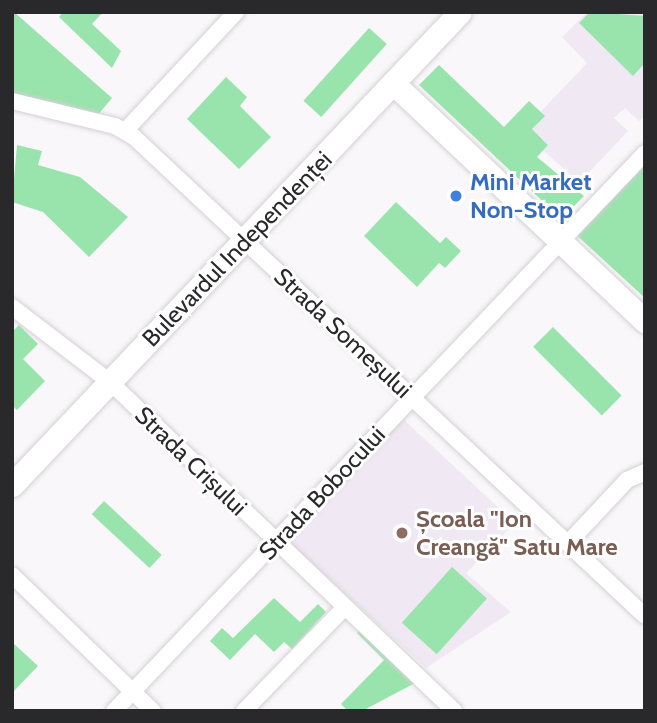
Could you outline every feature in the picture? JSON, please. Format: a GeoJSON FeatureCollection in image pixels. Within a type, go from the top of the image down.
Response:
{"type":"FeatureCollection","features":[{"type":"Feature","properties":{"kind":"street"},"geometry":{"type":"LineString","coordinates":[[125,131],[236,12]]}},
{"type":"Feature","properties":{"kind":"street","name":"Bulevardul Independenței"},"geometry":{"type":"LineString","coordinates":[[12,485],[460,12]]}},
{"type":"Feature","properties":{"kind":"street"},"geometry":{"type":"LineString","coordinates":[[393,83],[645,321]]}},
{"type":"Feature","properties":{"kind":"street","name":"Strada Someșului"},"geometry":{"type":"LineString","coordinates":[[12,101],[125,131],[569,542],[645,616]]}},
{"type":"Feature","properties":{"kind":"street","name":"Strada Bobocului"},"geometry":{"type":"LineString","coordinates":[[114,711],[276,544],[645,153]]}},
{"type":"Feature","properties":{"kind":"street","name":"Strada Crișului"},"geometry":{"type":"LineString","coordinates":[[12,307],[110,382],[276,544],[454,711]]}},
{"type":"Feature","properties":{"kind":"street"},"geometry":{"type":"LineString","coordinates":[[569,542],[627,480],[645,472]]}},
{"type":"Feature","properties":{"kind":"street"},"geometry":{"type":"LineString","coordinates":[[12,575],[153,711]]}},
{"type":"Feature","properties":{"kind":"street"},"geometry":{"type":"LineString","coordinates":[[244,711],[344,608]]}},
{"type":"Feature","properties":{"kind":"shaded area"},"geometry":{"type":"Polygon","coordinates":[[[587,12],[645,12],[645,116],[639,121],[625,108],[614,118],[628,131],[579,183],[543,150],[548,144],[528,125],[587,63],[562,37],[587,12]]]}},
{"type":"Feature","properties":{"kind":"shaded area","name":"Școala \"Ion Creangă\" Satu Mare"},"geometry":{"type":"Polygon","coordinates":[[[403,419],[515,523],[466,573],[511,612],[426,668],[290,543],[403,419]]]}},
{"type":"Feature","properties":{"kind":"green space"},"geometry":{"type":"Polygon","coordinates":[[[14,12],[112,98],[97,116],[12,94],[14,12]]]}},
{"type":"Feature","properties":{"kind":"green space"},"geometry":{"type":"Polygon","coordinates":[[[63,12],[103,12],[92,24],[121,51],[112,68],[59,17],[63,12]]]}},
{"type":"Feature","properties":{"kind":"green space"},"geometry":{"type":"Polygon","coordinates":[[[590,12],[645,16],[645,63],[633,76],[579,23],[590,12]]]}},
{"type":"Feature","properties":{"kind":"green space"},"geometry":{"type":"Polygon","coordinates":[[[369,28],[387,44],[321,117],[303,101],[369,28]]]}},
{"type":"Feature","properties":{"kind":"green space"},"geometry":{"type":"Polygon","coordinates":[[[439,65],[504,127],[529,101],[545,116],[532,129],[548,145],[537,157],[584,196],[570,210],[553,211],[419,85],[439,65]]]}},
{"type":"Feature","properties":{"kind":"green space"},"geometry":{"type":"Polygon","coordinates":[[[226,77],[247,97],[240,106],[271,137],[239,169],[187,119],[226,77]]]}},
{"type":"Feature","properties":{"kind":"green space"},"geometry":{"type":"Polygon","coordinates":[[[17,145],[42,151],[38,165],[80,177],[128,217],[89,257],[43,212],[12,202],[17,145]]]}},
{"type":"Feature","properties":{"kind":"green space"},"geometry":{"type":"Polygon","coordinates":[[[645,153],[645,298],[571,230],[645,153]]]}},
{"type":"Feature","properties":{"kind":"green space"},"geometry":{"type":"Polygon","coordinates":[[[396,202],[440,243],[446,237],[461,251],[445,268],[439,263],[417,287],[364,236],[396,202]]]}},
{"type":"Feature","properties":{"kind":"green space"},"geometry":{"type":"Polygon","coordinates":[[[19,325],[38,344],[23,359],[45,381],[17,410],[12,405],[12,332],[19,325]]]}},
{"type":"Feature","properties":{"kind":"green space"},"geometry":{"type":"Polygon","coordinates":[[[553,327],[622,396],[602,415],[533,347],[553,327]]]}},
{"type":"Feature","properties":{"kind":"green space"},"geometry":{"type":"Polygon","coordinates":[[[104,501],[162,555],[150,568],[92,514],[104,501]]]}},
{"type":"Feature","properties":{"kind":"green space"},"geometry":{"type":"Polygon","coordinates":[[[452,567],[487,598],[437,654],[402,623],[452,567]]]}},
{"type":"Feature","properties":{"kind":"green space"},"geometry":{"type":"Polygon","coordinates":[[[274,598],[300,622],[318,604],[326,612],[292,649],[284,642],[274,652],[255,634],[230,660],[210,641],[222,628],[233,638],[274,598]]]}},
{"type":"Feature","properties":{"kind":"green space"},"geometry":{"type":"Polygon","coordinates":[[[363,626],[417,682],[362,711],[347,710],[341,704],[384,660],[357,633],[363,626]]]}},
{"type":"Feature","properties":{"kind":"green space"},"geometry":{"type":"Polygon","coordinates":[[[12,642],[38,666],[12,693],[12,642]]]}},
{"type":"Feature","properties":{"kind":"place","name":"Mini Market Non-Stop"},"geometry":{"type":"Point","coordinates":[456,196]}},
{"type":"Feature","properties":{"kind":"place","name":"Școala \"Ion Creangă\" Satu Mare"},"geometry":{"type":"Point","coordinates":[402,533]}}]}
